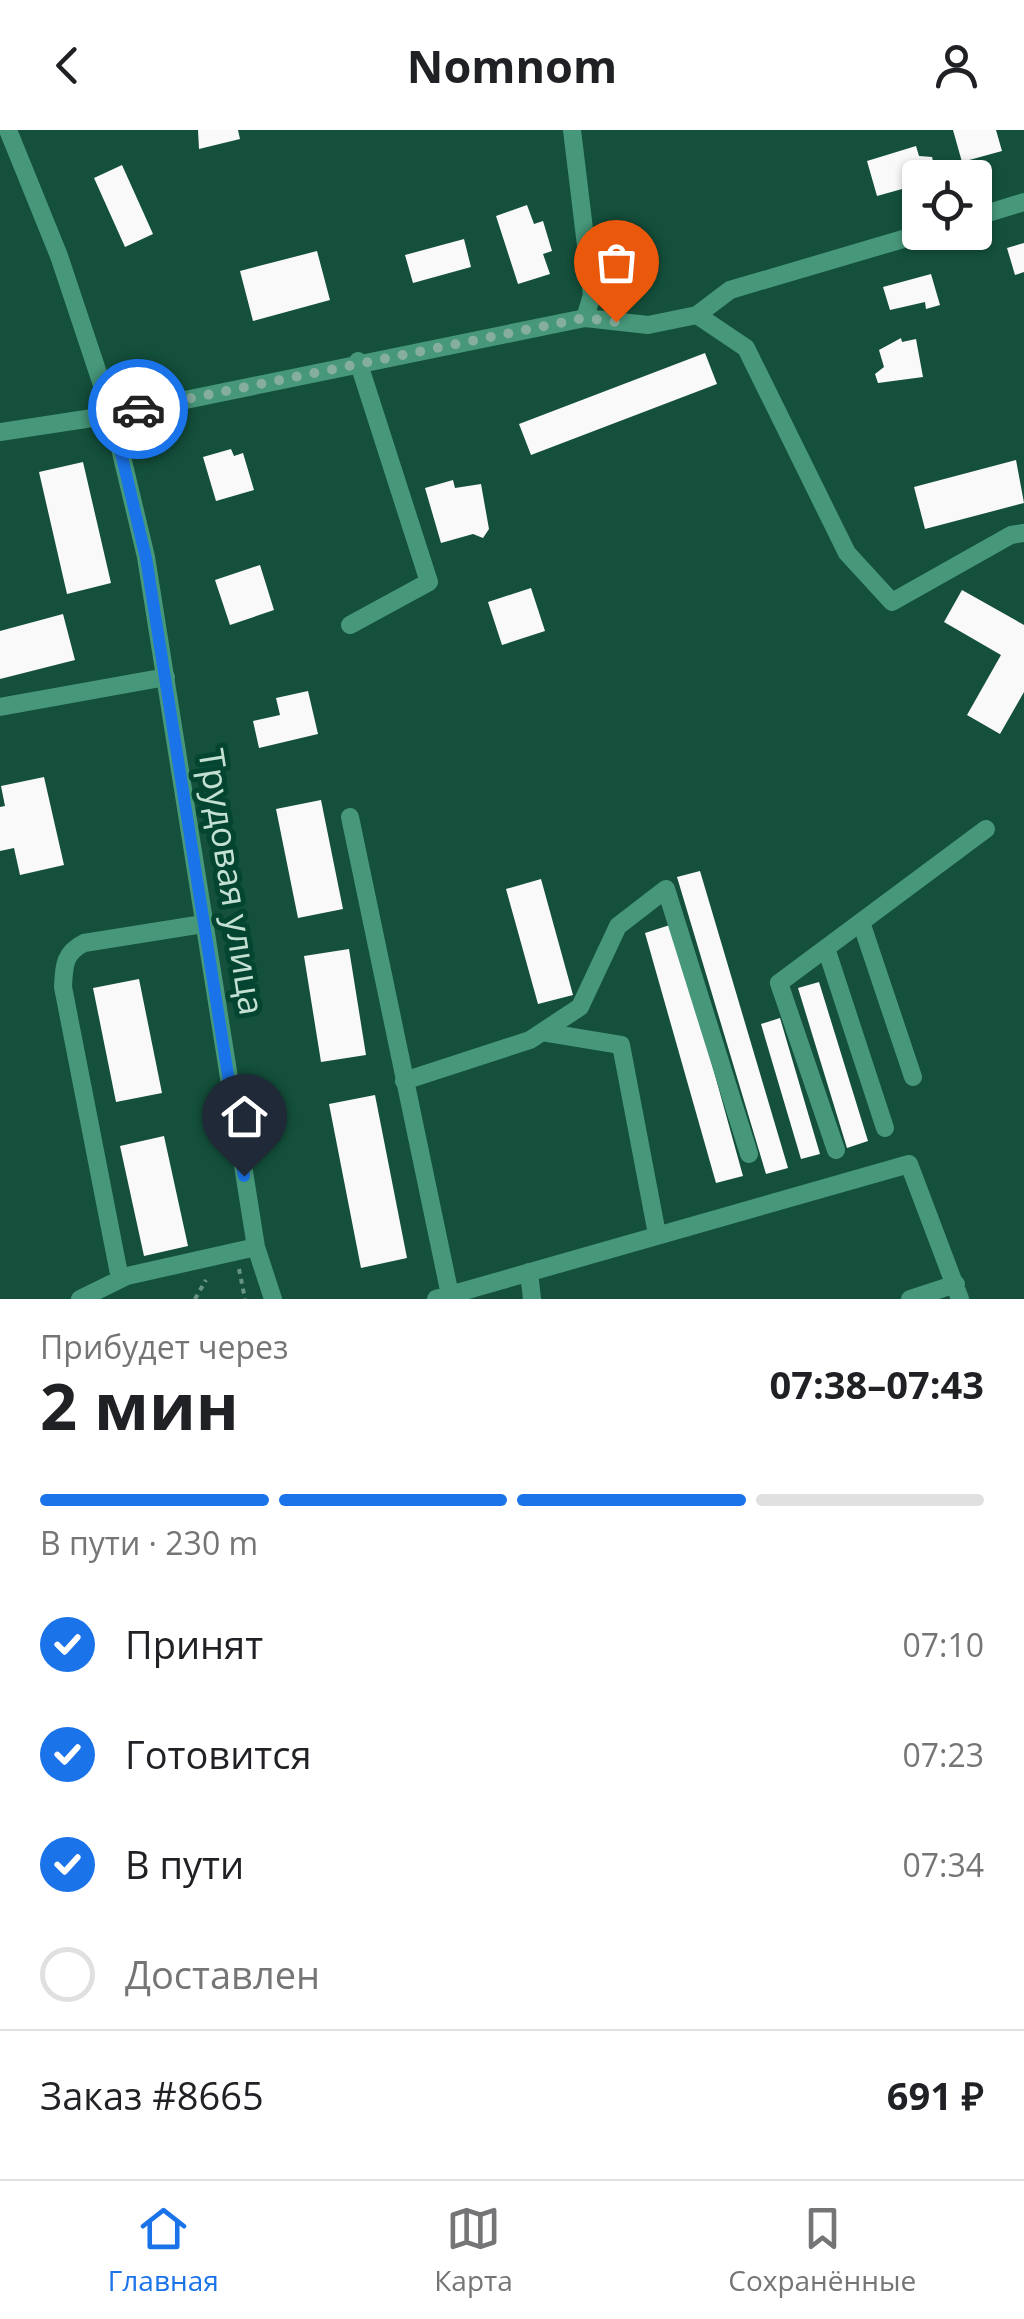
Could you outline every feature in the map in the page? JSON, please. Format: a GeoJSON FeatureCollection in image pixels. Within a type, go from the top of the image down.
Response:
{"type":"FeatureCollection","features":[{"type":"Feature","properties":{"kind":"street","name":"Трудовая улица"},"geometry":{"type":"LineString","coordinates":[[8,130],[59,256],[112,415],[146,558],[256,1247],[273,1299]]}},
{"type":"Feature","properties":{"kind":"street"},"geometry":{"type":"LineString","coordinates":[[572,130],[592,294],[584,318]]}},
{"type":"Feature","properties":{"kind":"street"},"geometry":{"type":"LineString","coordinates":[[992,212],[1024,202]]}},
{"type":"Feature","properties":{"kind":"street"},"geometry":{"type":"LineString","coordinates":[[0,432],[112,415],[358,361],[584,318],[648,325],[697,315],[730,290],[902,239]]}},
{"type":"Feature","properties":{"kind":"street"},"geometry":{"type":"LineString","coordinates":[[697,315],[746,348],[847,552],[892,602],[1011,536],[1024,533]]}},
{"type":"Feature","properties":{"kind":"street"},"geometry":{"type":"LineString","coordinates":[[350,625],[428,582],[358,361]]}},
{"type":"Feature","properties":{"kind":"street"},"geometry":{"type":"LineString","coordinates":[[0,707],[166,677]]}},
{"type":"Feature","properties":{"kind":"street"},"geometry":{"type":"LineString","coordinates":[[350,817],[443,1297],[909,1164],[958,1292],[910,1299]]}},
{"type":"Feature","properties":{"kind":"street"},"geometry":{"type":"LineString","coordinates":[[836,1150],[779,983],[986,829]]}},
{"type":"Feature","properties":{"kind":"street"},"geometry":{"type":"LineString","coordinates":[[404,1081],[542,1032],[580,1007],[618,926],[666,889],[749,1154]]}},
{"type":"Feature","properties":{"kind":"street"},"geometry":{"type":"LineString","coordinates":[[862,922],[913,1077]]}},
{"type":"Feature","properties":{"kind":"street"},"geometry":{"type":"LineString","coordinates":[[120,1280],[63,987],[64,965],[71,950],[84,944],[204,924]]}},
{"type":"Feature","properties":{"kind":"street"},"geometry":{"type":"LineString","coordinates":[[826,948],[885,1128]]}},
{"type":"Feature","properties":{"kind":"street"},"geometry":{"type":"LineString","coordinates":[[542,1032],[621,1045],[657,1234]]}},
{"type":"Feature","properties":{"kind":"street"},"geometry":{"type":"LineString","coordinates":[[80,1299],[120,1280],[256,1247]]}},
{"type":"Feature","properties":{"kind":"street"},"geometry":{"type":"LineString","coordinates":[[529,1272],[532,1299]]}},
{"type":"Feature","properties":{"kind":"building"},"geometry":{"type":"Polygon","coordinates":[[[198,130],[238,130],[240,139],[199,149],[198,130]]]}},
{"type":"Feature","properties":{"kind":"building"},"geometry":{"type":"Polygon","coordinates":[[[953,130],[996,130],[1002,151],[961,160],[953,130]]]}},
{"type":"Feature","properties":{"kind":"building"},"geometry":{"type":"Polygon","coordinates":[[[916,146],[919,156],[933,160],[902,160],[902,189],[877,196],[867,161],[916,146]]]}},
{"type":"Feature","properties":{"kind":"building"},"geometry":{"type":"Polygon","coordinates":[[[122,165],[153,234],[125,247],[94,178],[122,165]]]}},
{"type":"Feature","properties":{"kind":"building"},"geometry":{"type":"Polygon","coordinates":[[[527,205],[534,224],[543,221],[552,251],[543,254],[550,274],[518,284],[496,216],[527,205]]]}},
{"type":"Feature","properties":{"kind":"building"},"geometry":{"type":"Polygon","coordinates":[[[464,239],[471,267],[413,283],[405,255],[464,239]]]}},
{"type":"Feature","properties":{"kind":"building"},"geometry":{"type":"Polygon","coordinates":[[[1024,243],[1024,272],[1015,275],[1007,248],[1024,243]]]}},
{"type":"Feature","properties":{"kind":"building"},"geometry":{"type":"Polygon","coordinates":[[[317,251],[330,300],[253,321],[240,271],[317,251]]]}},
{"type":"Feature","properties":{"kind":"building"},"geometry":{"type":"Polygon","coordinates":[[[931,274],[940,305],[926,309],[925,302],[890,310],[883,287],[931,274]]]}},
{"type":"Feature","properties":{"kind":"building"},"geometry":{"type":"Polygon","coordinates":[[[901,338],[902,342],[916,339],[923,377],[878,383],[875,374],[884,367],[879,350],[901,338]]]}},
{"type":"Feature","properties":{"kind":"building"},"geometry":{"type":"Polygon","coordinates":[[[705,353],[717,384],[531,455],[519,424],[705,353]]]}},
{"type":"Feature","properties":{"kind":"building"},"geometry":{"type":"Polygon","coordinates":[[[231,449],[234,456],[243,453],[254,490],[216,501],[203,457],[231,449]]]}},
{"type":"Feature","properties":{"kind":"building"},"geometry":{"type":"Polygon","coordinates":[[[1016,460],[1024,503],[925,529],[914,487],[1016,460]]]}},
{"type":"Feature","properties":{"kind":"building"},"geometry":{"type":"Polygon","coordinates":[[[83,462],[111,583],[67,594],[39,472],[83,462]]]}},
{"type":"Feature","properties":{"kind":"building"},"geometry":{"type":"Polygon","coordinates":[[[453,480],[455,488],[481,484],[489,529],[483,538],[473,534],[441,543],[425,488],[453,480]]]}},
{"type":"Feature","properties":{"kind":"building"},"geometry":{"type":"Polygon","coordinates":[[[260,565],[274,610],[230,625],[215,580],[260,565]]]}},
{"type":"Feature","properties":{"kind":"building"},"geometry":{"type":"Polygon","coordinates":[[[531,588],[545,631],[502,645],[488,602],[531,588]]]}},
{"type":"Feature","properties":{"kind":"building"},"geometry":{"type":"Polygon","coordinates":[[[962,590],[1024,625],[1024,692],[1000,734],[967,715],[1001,655],[944,622],[962,590]]]}},
{"type":"Feature","properties":{"kind":"building"},"geometry":{"type":"Polygon","coordinates":[[[63,614],[75,660],[0,679],[0,631],[63,614]]]}},
{"type":"Feature","properties":{"kind":"building"},"geometry":{"type":"Polygon","coordinates":[[[308,691],[318,734],[259,748],[253,721],[280,715],[276,698],[308,691]]]}},
{"type":"Feature","properties":{"kind":"building"},"geometry":{"type":"Polygon","coordinates":[[[44,777],[64,865],[20,875],[14,848],[0,851],[0,807],[5,806],[1,786],[44,777]]]}},
{"type":"Feature","properties":{"kind":"building"},"geometry":{"type":"Polygon","coordinates":[[[321,800],[343,909],[298,918],[276,809],[321,800]]]}},
{"type":"Feature","properties":{"kind":"building"},"geometry":{"type":"Polygon","coordinates":[[[700,871],[788,1168],[766,1174],[677,877],[700,871]]]}},
{"type":"Feature","properties":{"kind":"building"},"geometry":{"type":"Polygon","coordinates":[[[541,879],[573,995],[538,1004],[506,889],[541,879]]]}},
{"type":"Feature","properties":{"kind":"building"},"geometry":{"type":"Polygon","coordinates":[[[673,924],[743,1176],[716,1183],[645,933],[673,924]]]}},
{"type":"Feature","properties":{"kind":"building"},"geometry":{"type":"Polygon","coordinates":[[[349,949],[366,1055],[321,1062],[304,956],[349,949]]]}},
{"type":"Feature","properties":{"kind":"building"},"geometry":{"type":"Polygon","coordinates":[[[139,979],[162,1093],[116,1102],[93,988],[139,979]]]}},
{"type":"Feature","properties":{"kind":"building"},"geometry":{"type":"Polygon","coordinates":[[[819,982],[868,1141],[847,1148],[798,988],[819,982]]]}},
{"type":"Feature","properties":{"kind":"building"},"geometry":{"type":"Polygon","coordinates":[[[780,1018],[820,1154],[801,1159],[761,1024],[780,1018]]]}},
{"type":"Feature","properties":{"kind":"building"},"geometry":{"type":"Polygon","coordinates":[[[375,1095],[407,1258],[361,1268],[329,1104],[375,1095]]]}},
{"type":"Feature","properties":{"kind":"building"},"geometry":{"type":"Polygon","coordinates":[[[164,1136],[188,1246],[144,1256],[120,1146],[164,1136]]]}},
{"type":"Feature","properties":{"kind":"way so far"},"geometry":{"type":"LineString","coordinates":[[138,409],[358,361],[584,318],[616,322]]}},
{"type":"Feature","properties":{"kind":"route"},"geometry":{"type":"LineString","coordinates":[[138,409],[112,415],[146,558],[244,1176]]}}]}
